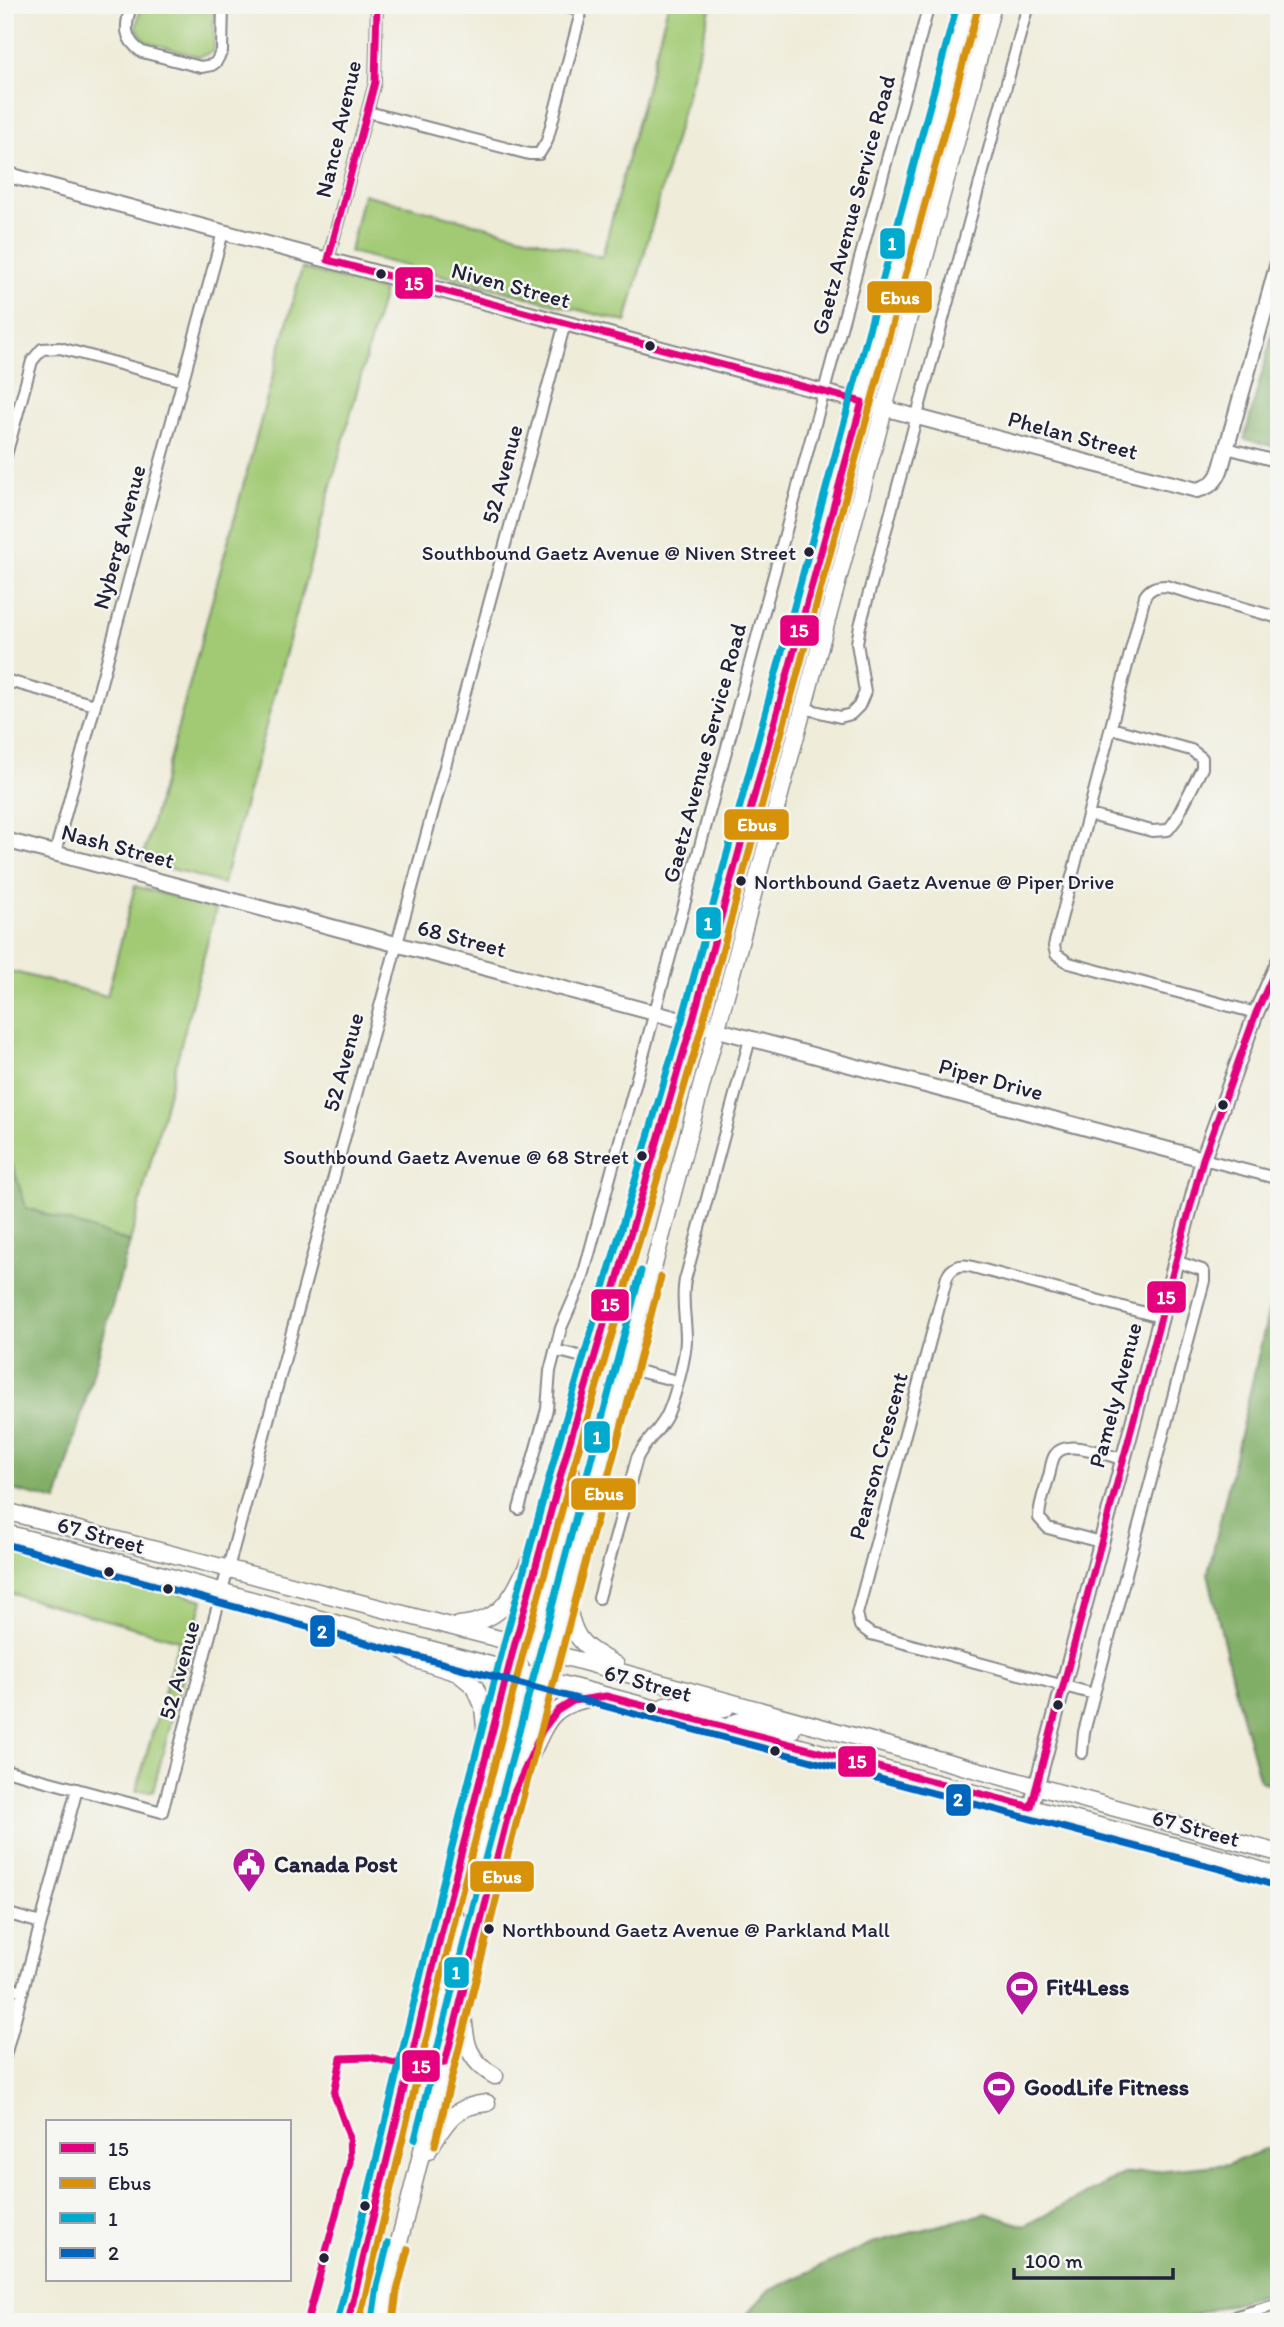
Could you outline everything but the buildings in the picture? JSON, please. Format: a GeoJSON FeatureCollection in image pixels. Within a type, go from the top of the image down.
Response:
{"type":"FeatureCollection","features":[{"type":"Feature","properties":{"kind":"main road"},"geometry":{"type":"LineString","coordinates":[[482,1913],[486,1841],[514,1672],[515,1643],[568,1448],[692,1023],[968,5]]}},
{"type":"Feature","properties":{"kind":"main road"},"geometry":{"type":"LineString","coordinates":[[382,2322],[387,2290],[543,1679],[537,1665],[566,1595],[715,1029],[993,5]]}},
{"type":"Feature","properties":{"kind":"main road"},"geometry":{"type":"LineString","coordinates":[[542,1652],[573,1483],[568,1448]]}},
{"type":"Feature","properties":{"kind":"main road","name":"67 Street"},"geometry":{"type":"LineString","coordinates":[[5,1511],[515,1643],[1279,1853]]}},
{"type":"Feature","properties":{"kind":"main road"},"geometry":{"type":"LineString","coordinates":[[448,1626],[480,1622],[500,1611],[548,1528]]}},
{"type":"Feature","properties":{"kind":"main road","name":"67 Street"},"geometry":{"type":"LineString","coordinates":[[5,1533],[514,1672],[1218,1857],[1279,1877]]}},
{"type":"Feature","properties":{"kind":"main road"},"geometry":{"type":"LineString","coordinates":[[566,1595],[570,1625],[584,1645],[636,1677]]}},
{"type":"Feature","properties":{"kind":"main road"},"geometry":{"type":"LineString","coordinates":[[384,1637],[417,1660],[458,1673],[475,1687],[483,1706],[487,1751]]}},
{"type":"Feature","properties":{"kind":"main road"},"geometry":{"type":"LineString","coordinates":[[348,2322],[487,1751],[514,1672]]}},
{"type":"Feature","properties":{"kind":"main road"},"geometry":{"type":"LineString","coordinates":[[513,1796],[542,1731],[557,1711],[573,1701],[606,1696]]}},
{"type":"Feature","properties":{"kind":"main road"},"geometry":{"type":"LineString","coordinates":[[648,1707],[682,1705],[719,1711],[725,1709],[729,1702]]}},
{"type":"Feature","properties":{"kind":"main road"},"geometry":{"type":"LineString","coordinates":[[728,1728],[738,1721],[749,1720],[821,1737],[856,1737]]}},
{"type":"Feature","properties":{"kind":"main road"},"geometry":{"type":"LineString","coordinates":[[438,2090],[432,2059],[456,1918],[450,1897]]}},
{"type":"Feature","properties":{"kind":"main road"},"geometry":{"type":"LineString","coordinates":[[461,1995],[464,2033],[469,2052],[482,2069],[495,2077]]}},
{"type":"Feature","properties":{"kind":"main road"},"geometry":{"type":"LineString","coordinates":[[419,2165],[442,2127],[453,2115],[468,2106],[486,2103]]}},
{"type":"Feature","properties":{"kind":"street"},"geometry":{"type":"LineString","coordinates":[[131,5],[125,25],[126,33],[135,47],[142,52],[201,67],[212,65],[220,56],[223,45],[223,5]]}},
{"type":"Feature","properties":{"kind":"street","name":"Nance Avenue"},"geometry":{"type":"LineString","coordinates":[[328,260],[368,112],[376,68],[377,5]]}},
{"type":"Feature","properties":{"kind":"street"},"geometry":{"type":"LineString","coordinates":[[368,112],[529,154],[539,154],[547,141],[582,8],[558,5]]}},
{"type":"Feature","properties":{"kind":"street","name":"Gaetz Avenue Service Road"},"geometry":{"type":"LineString","coordinates":[[519,1509],[547,1409],[550,1371],[555,1350],[561,1328],[583,1280],[929,5]]}},
{"type":"Feature","properties":{"kind":"street"},"geometry":{"type":"LineString","coordinates":[[803,708],[832,716],[847,716],[855,710],[864,696],[858,634],[1028,5]]}},
{"type":"Feature","properties":{"kind":"street","name":"Niven Street"},"geometry":{"type":"LineString","coordinates":[[5,174],[884,408]]}},
{"type":"Feature","properties":{"kind":"street","name":"Nyberg Avenue"},"geometry":{"type":"LineString","coordinates":[[55,853],[223,232]]}},
{"type":"Feature","properties":{"kind":"street","name":"Phelan Street"},"geometry":{"type":"LineString","coordinates":[[884,408],[1197,490],[1204,488],[1215,481],[1227,448],[1279,258]]}},
{"type":"Feature","properties":{"kind":"street","name":"52 Avenue"},"geometry":{"type":"LineString","coordinates":[[77,1789],[162,1812],[565,323]]}},
{"type":"Feature","properties":{"kind":"street"},"geometry":{"type":"LineString","coordinates":[[5,458],[32,361],[42,349],[60,348],[183,381]]}},
{"type":"Feature","properties":{"kind":"street"},"geometry":{"type":"LineString","coordinates":[[1227,448],[1279,462]]}},
{"type":"Feature","properties":{"kind":"street"},"geometry":{"type":"LineString","coordinates":[[1256,1013],[1069,963],[1056,954],[1055,940],[1145,596],[1152,589],[1166,586],[1279,618]]}},
{"type":"Feature","properties":{"kind":"street"},"geometry":{"type":"LineString","coordinates":[[5,680],[95,705]]}},
{"type":"Feature","properties":{"kind":"street"},"geometry":{"type":"LineString","coordinates":[[1088,814],[1152,831],[1168,830],[1202,768],[1202,758],[1196,752],[1111,728]]}},
{"type":"Feature","properties":{"kind":"street","name":"Nash Street"},"geometry":{"type":"LineString","coordinates":[[5,840],[219,897]]}},
{"type":"Feature","properties":{"kind":"street","name":"68 Street"},"geometry":{"type":"LineString","coordinates":[[219,897],[692,1023]]}},
{"type":"Feature","properties":{"kind":"street","name":"Pamely Avenue"},"geometry":{"type":"LineString","coordinates":[[1031,1807],[1203,1159],[1256,1013],[1279,961]]}},
{"type":"Feature","properties":{"kind":"street","name":"Piper Drive"},"geometry":{"type":"LineString","coordinates":[[692,1023],[1279,1179]]}},
{"type":"Feature","properties":{"kind":"street"},"geometry":{"type":"LineString","coordinates":[[599,1598],[637,1458],[643,1446],[667,1417],[686,1348],[682,1300],[685,1280],[750,1039]]}},
{"type":"Feature","properties":{"kind":"street"},"geometry":{"type":"LineString","coordinates":[[1082,1753],[1094,1694],[1204,1281],[1202,1270],[1175,1261]]}},
{"type":"Feature","properties":{"kind":"street","name":"Pearson Crescent"},"geometry":{"type":"LineString","coordinates":[[1094,1694],[867,1633],[860,1626],[858,1614],[947,1277],[952,1269],[960,1265],[969,1266],[1160,1317]]}},
{"type":"Feature","properties":{"kind":"street"},"geometry":{"type":"LineString","coordinates":[[555,1350],[594,1360]]}},
{"type":"Feature","properties":{"kind":"street"},"geometry":{"type":"LineString","coordinates":[[626,1368],[677,1381]]}},
{"type":"Feature","properties":{"kind":"street"},"geometry":{"type":"LineString","coordinates":[[1100,1542],[1048,1528],[1039,1518],[1040,1509],[1059,1450],[1076,1447],[1122,1459]]}},
{"type":"Feature","properties":{"kind":"street"},"geometry":{"type":"LineString","coordinates":[[5,1770],[77,1789],[5,2056]]}},
{"type":"Feature","properties":{"kind":"street"},"geometry":{"type":"LineString","coordinates":[[5,1913],[41,1923]]}},
{"type":"Feature","properties":{"kind":"street"},"geometry":{"type":"LineString","coordinates":[[5,1986],[23,1991]]}},
{"type":"Feature","properties":{"kind":"street"},"geometry":{"type":"LineString","coordinates":[[1216,2322],[1279,2304]]}},
{"type":"Feature","properties":{"kind":"green space"},"geometry":{"type":"Polygon","coordinates":[[[141,5],[214,5],[214,51],[199,57],[144,41],[136,27],[141,5]]]}},
{"type":"Feature","properties":{"kind":"green space"},"geometry":{"type":"Polygon","coordinates":[[[668,5],[711,5],[626,322],[350,252],[363,194],[602,257],[668,5]]]}},
{"type":"Feature","properties":{"kind":"green space"},"geometry":{"type":"Polygon","coordinates":[[[302,268],[384,291],[223,884],[142,860],[302,268]]]}},
{"type":"Feature","properties":{"kind":"green space"},"geometry":{"type":"Polygon","coordinates":[[[1279,310],[1279,448],[1244,439],[1279,310]]]}},
{"type":"Feature","properties":{"kind":"green space"},"geometry":{"type":"Polygon","coordinates":[[[135,886],[216,909],[130,1242],[26,1208],[5,1141],[5,972],[6,970],[107,996],[135,886]]]}},
{"type":"Feature","properties":{"kind":"green space"},"geometry":{"type":"Polygon","coordinates":[[[5,1141],[26,1208],[130,1242],[57,1501],[5,1488],[5,1141]]]}},
{"type":"Feature","properties":{"kind":"green space"},"geometry":{"type":"Polygon","coordinates":[[[1277,1275],[1279,1789],[1260,1781],[1234,1687],[1208,1573],[1277,1275]]]}},
{"type":"Feature","properties":{"kind":"green space"},"geometry":{"type":"Polygon","coordinates":[[[5,1542],[203,1600],[153,1791],[136,1791],[179,1640],[5,1592],[5,1542]]]}},
{"type":"Feature","properties":{"kind":"green space"},"geometry":{"type":"Polygon","coordinates":[[[1279,2144],[1279,2290],[1169,2322],[740,2322],[768,2291],[872,2243],[986,2213],[1025,2226],[1124,2174],[1229,2164],[1279,2144]]]}},
{"type":"Feature","properties":{"kind":"transit line","name":"15"},"geometry":{"type":"LineString","coordinates":[[348,2322],[450,1897],[515,1643],[568,1448],[692,1023],[862,402],[328,260],[375,82],[377,5]]}},
{"type":"Feature","properties":{"kind":"transit line","name":"1"},"geometry":{"type":"LineString","coordinates":[[338,2319],[440,1894],[505,1640],[558,1445],[682,1020],[957,5]]}},
{"type":"Feature","properties":{"kind":"transit line","name":"Ebus"},"geometry":{"type":"LineString","coordinates":[[359,2322],[460,1899],[525,1646],[578,1451],[702,1026],[978,8]]}},
{"type":"Feature","properties":{"kind":"transit line","name":"15"},"geometry":{"type":"LineString","coordinates":[[307,2322],[350,2162],[349,2136],[334,2094],[341,2058],[369,2057],[412,2067],[445,2063],[513,1795],[542,1731],[557,1711],[573,1701],[606,1696],[1031,1807],[1203,1159],[1256,1013],[1279,962]]}},
{"type":"Feature","properties":{"kind":"transit line","name":"1"},"geometry":{"type":"LineString","coordinates":[[415,2139],[478,1886],[641,1271]]}},
{"type":"Feature","properties":{"kind":"transit line","name":"Ebus"},"geometry":{"type":"LineString","coordinates":[[435,2145],[498,1892],[661,1277]]}},
{"type":"Feature","properties":{"kind":"transit line","name":"2"},"geometry":{"type":"LineString","coordinates":[[5,1544],[1276,1886]]}},
{"type":"Feature","properties":{"kind":"transit line","name":"1"},"geometry":{"type":"LineString","coordinates":[[372,2320],[388,2243]]}},
{"type":"Feature","properties":{"kind":"transit line","name":"Ebus"},"geometry":{"type":"LineString","coordinates":[[393,2322],[397,2291],[408,2249]]}},
{"type":"Feature","properties":{"kind":"place","name":"Southbound Gaetz Avenue @ Niven Street"},"geometry":{"type":"Point","coordinates":[809,552]}},
{"type":"Feature","properties":{"kind":"place","name":"Northbound Gaetz Avenue @ Piper Drive"},"geometry":{"type":"Point","coordinates":[741,881]}},
{"type":"Feature","properties":{"kind":"place","name":"Southbound Gaetz Avenue @ 68 Street"},"geometry":{"type":"Point","coordinates":[642,1156]}},
{"type":"Feature","properties":{"kind":"place","name":"Canada Post"},"geometry":{"type":"Point","coordinates":[249,1894]}},
{"type":"Feature","properties":{"kind":"place","name":"Northbound Gaetz Avenue @ Parkland Mall"},"geometry":{"type":"Point","coordinates":[489,1929]}},
{"type":"Feature","properties":{"kind":"place","name":"Fit4Less"},"geometry":{"type":"Point","coordinates":[1022,2017]}},
{"type":"Feature","properties":{"kind":"place","name":"GoodLife Fitness"},"geometry":{"type":"Point","coordinates":[999,2117]}}]}
